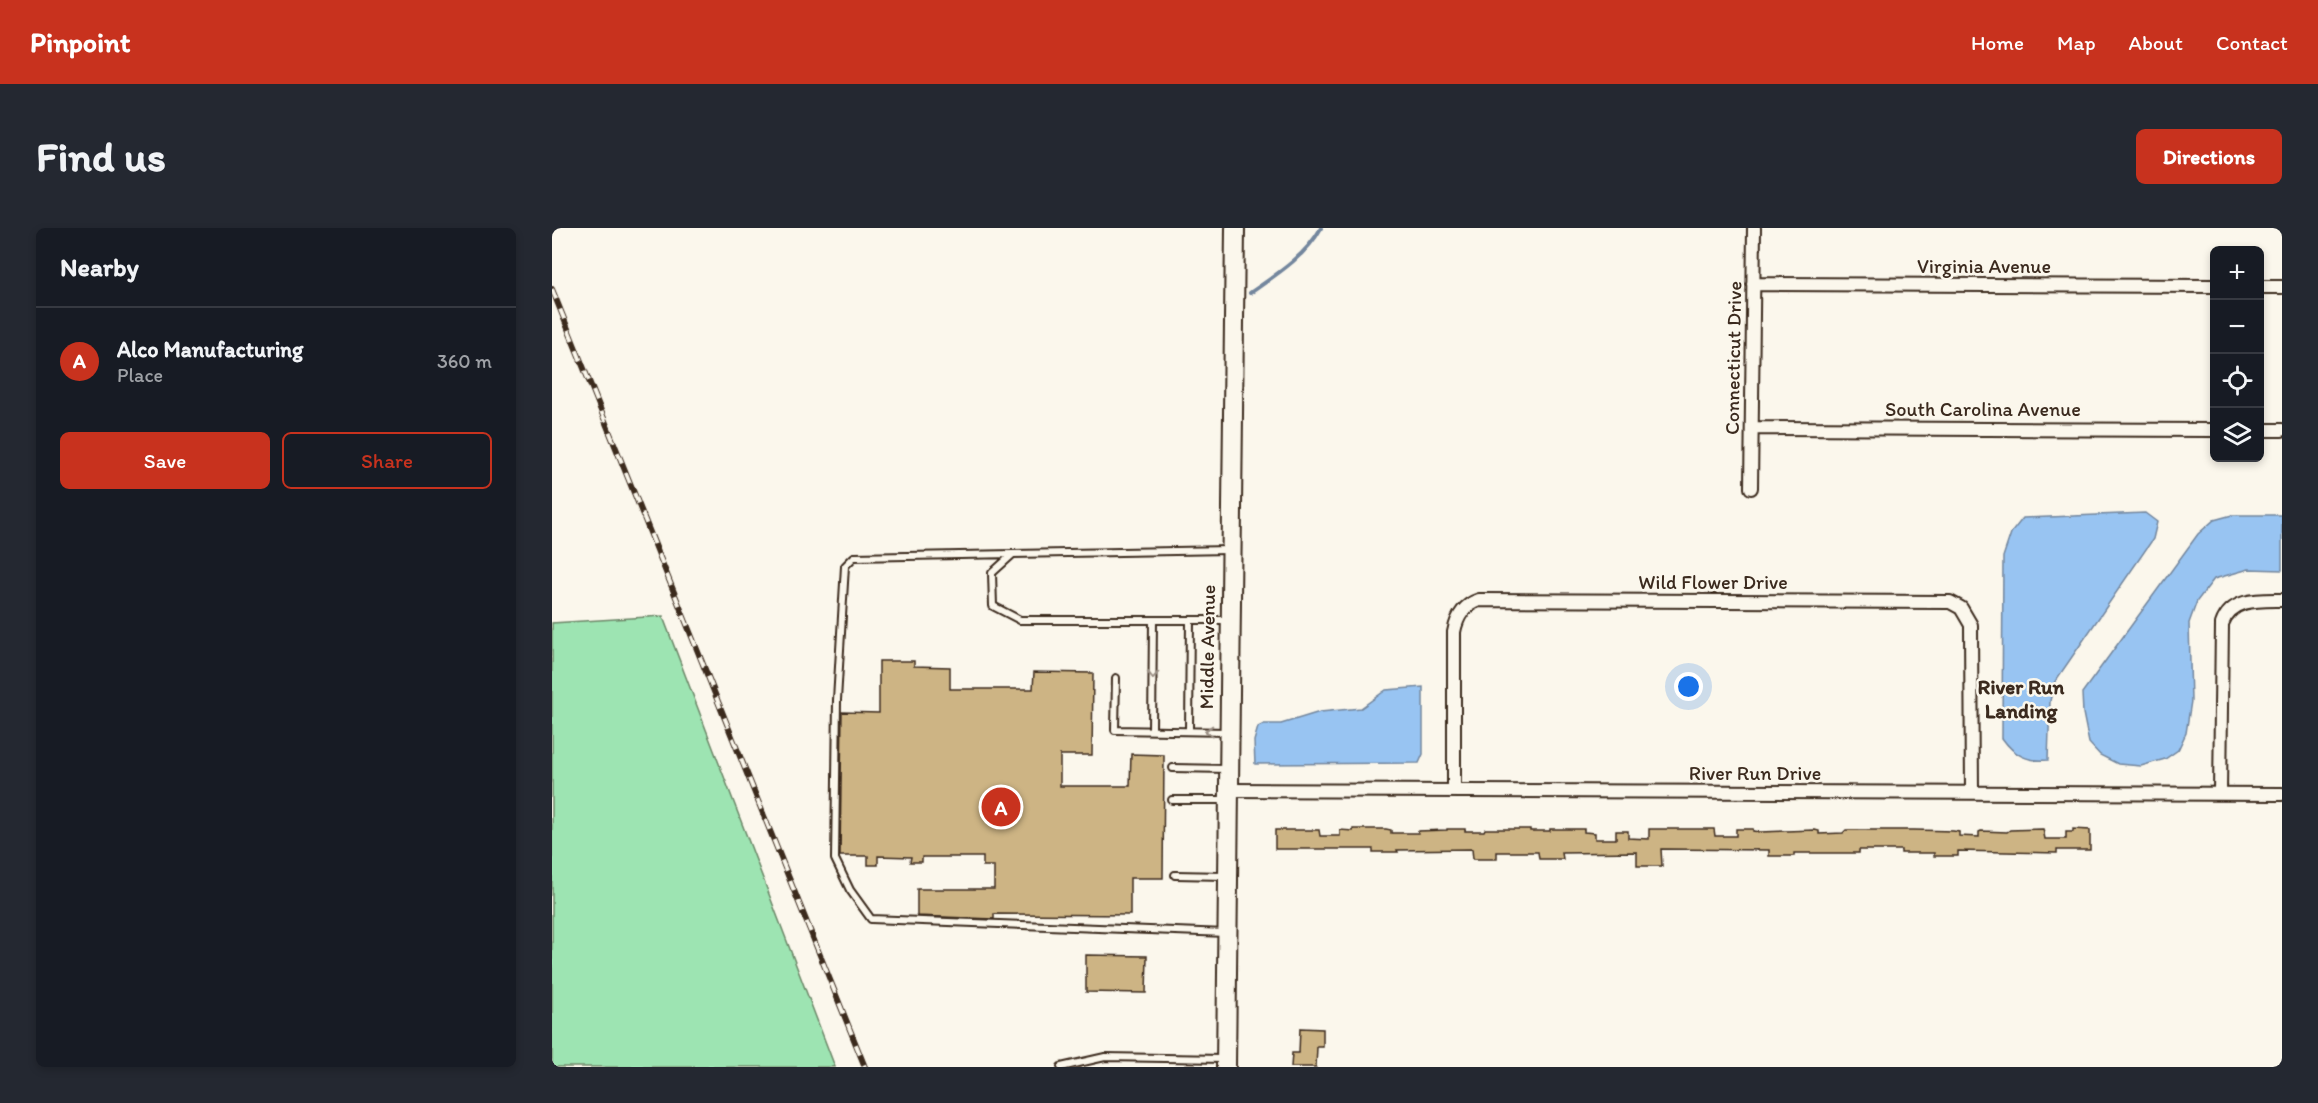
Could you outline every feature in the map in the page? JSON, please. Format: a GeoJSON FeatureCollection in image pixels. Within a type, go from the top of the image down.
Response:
{"type":"FeatureCollection","features":[{"type":"Feature","properties":{"kind":"street","name":"Middle Avenue"},"geometry":{"type":"LineString","coordinates":[[1226,1063],[1235,228]]}},
{"type":"Feature","properties":{"kind":"street","name":"Connecticut Drive"},"geometry":{"type":"LineString","coordinates":[[1751,488],[1754,228]]}},
{"type":"Feature","properties":{"kind":"street","name":"Virginia Avenue"},"geometry":{"type":"LineString","coordinates":[[1753,284],[2210,286]]}},
{"type":"Feature","properties":{"kind":"street"},"geometry":{"type":"LineString","coordinates":[[2264,287],[2282,287]]}},
{"type":"Feature","properties":{"kind":"street","name":"South Carolina Avenue"},"geometry":{"type":"LineString","coordinates":[[1752,428],[2210,430]]}},
{"type":"Feature","properties":{"kind":"street"},"geometry":{"type":"LineString","coordinates":[[2264,430],[2282,430]]}},
{"type":"Feature","properties":{"kind":"street","name":"Wild Flower Drive"},"geometry":{"type":"LineString","coordinates":[[1454,791],[1456,622],[1463,609],[1479,600],[1538,600],[1950,602],[1961,608],[1971,626],[1972,793]]}},
{"type":"Feature","properties":{"kind":"street"},"geometry":{"type":"LineString","coordinates":[[2220,794],[2221,631],[2224,618],[2234,608],[2246,602],[2282,600]]}},
{"type":"Feature","properties":{"kind":"street","name":"River Run Drive"},"geometry":{"type":"LineString","coordinates":[[1228,795],[1454,791],[2282,794]]}},
{"type":"Feature","properties":{"kind":"lane"},"geometry":{"type":"LineString","coordinates":[[1227,933],[871,919],[850,890],[835,860],[837,699],[845,566],[854,557],[1231,550]]}},
{"type":"Feature","properties":{"kind":"lane"},"geometry":{"type":"LineString","coordinates":[[1013,554],[992,573],[993,606],[1020,620],[1230,620]]}},
{"type":"Feature","properties":{"kind":"lane"},"geometry":{"type":"LineString","coordinates":[[1152,730],[1154,620]]}},
{"type":"Feature","properties":{"kind":"lane"},"geometry":{"type":"LineString","coordinates":[[1189,730],[1190,620]]}},
{"type":"Feature","properties":{"kind":"lane"},"geometry":{"type":"LineString","coordinates":[[1116,678],[1115,730],[1229,732]]}},
{"type":"Feature","properties":{"kind":"lane"},"geometry":{"type":"LineString","coordinates":[[1173,768],[1228,769]]}},
{"type":"Feature","properties":{"kind":"lane"},"geometry":{"type":"LineString","coordinates":[[1172,800],[1228,795]]}},
{"type":"Feature","properties":{"kind":"lane"},"geometry":{"type":"LineString","coordinates":[[1175,875],[1227,876]]}},
{"type":"Feature","properties":{"kind":"lane"},"geometry":{"type":"LineString","coordinates":[[1061,1067],[1105,1057],[1226,1063]]}},
{"type":"Feature","properties":{"kind":"green space"},"geometry":{"type":"Polygon","coordinates":[[[663,616],[835,1067],[552,1067],[552,623],[663,616]]]}},
{"type":"Feature","properties":{"kind":"water"},"geometry":{"type":"Polygon","coordinates":[[[2145,513],[2157,522],[2153,539],[2054,683],[2050,701],[2048,760],[2034,760],[2016,753],[2002,738],[2003,557],[2011,533],[2023,518],[2145,513]]]}},
{"type":"Feature","properties":{"kind":"water"},"geometry":{"type":"Polygon","coordinates":[[[2232,515],[2282,515],[2282,570],[2249,569],[2214,579],[2197,601],[2189,623],[2191,701],[2186,733],[2178,750],[2165,759],[2141,766],[2118,764],[2100,755],[2089,743],[2082,693],[2198,534],[2214,520],[2232,515]]]}},
{"type":"Feature","properties":{"kind":"water"},"geometry":{"type":"Polygon","coordinates":[[[1423,687],[1423,754],[1419,763],[1255,764],[1254,741],[1258,727],[1264,724],[1281,724],[1320,712],[1361,708],[1386,690],[1423,687]]]}},
{"type":"Feature","properties":{"kind":"building"},"geometry":{"type":"Polygon","coordinates":[[[879,661],[914,661],[914,666],[950,667],[950,689],[1033,689],[1034,672],[1093,673],[1092,755],[1060,755],[1060,786],[1130,786],[1131,754],[1164,755],[1163,878],[1130,878],[1130,915],[994,914],[994,919],[917,916],[917,889],[994,889],[994,866],[983,866],[983,857],[922,857],[922,862],[910,862],[911,857],[878,856],[878,865],[868,865],[868,856],[840,856],[842,712],[879,713],[879,661]]]}},
{"type":"Feature","properties":{"kind":"building"},"geometry":{"type":"Polygon","coordinates":[[[1353,829],[1386,829],[1391,830],[1391,833],[1418,833],[1418,831],[1447,829],[1550,831],[1550,829],[1584,829],[1584,832],[1595,833],[1595,839],[1616,839],[1616,831],[1628,831],[1628,838],[1649,839],[1649,829],[1714,829],[1715,836],[1736,836],[1736,829],[1753,829],[1753,831],[1760,832],[1815,830],[1819,831],[1819,834],[1843,833],[1846,830],[1914,830],[1953,831],[1959,832],[1959,836],[1979,837],[1981,831],[2007,832],[2043,829],[2045,839],[2066,839],[2066,832],[2073,832],[2073,829],[2090,830],[2090,850],[2057,850],[2057,853],[1958,851],[1958,856],[1934,856],[1934,853],[1901,853],[1901,850],[1859,850],[1859,853],[1794,853],[1794,856],[1769,856],[1769,850],[1661,849],[1662,866],[1637,866],[1637,852],[1562,853],[1563,859],[1539,859],[1538,852],[1497,852],[1497,859],[1473,859],[1472,849],[1373,852],[1373,849],[1275,849],[1275,830],[1319,830],[1320,836],[1340,836],[1340,830],[1353,831],[1353,829]]]}},
{"type":"Feature","properties":{"kind":"building"},"geometry":{"type":"Polygon","coordinates":[[[1086,955],[1147,956],[1146,993],[1086,992],[1086,955]]]}},
{"type":"Feature","properties":{"kind":"building"},"geometry":{"type":"Polygon","coordinates":[[[1300,1028],[1323,1029],[1323,1047],[1317,1047],[1316,1067],[1291,1067],[1292,1053],[1299,1053],[1300,1028]]]}},
{"type":"Feature","properties":{"kind":"waterway"},"geometry":{"type":"LineString","coordinates":[[1250,293],[1299,256],[1321,228]]}},
{"type":"Feature","properties":{"kind":"railway"},"geometry":{"type":"LineString","coordinates":[[552,289],[865,1067]]}},
{"type":"Feature","properties":{"kind":"place","name":"Alco Manufacturing"},"geometry":{"type":"Point","coordinates":[1001,807]}},
{"type":"Feature","properties":{"kind":"district","name":"River Run Landing"},"geometry":{"type":"Point","coordinates":[2021,699]}}]}
